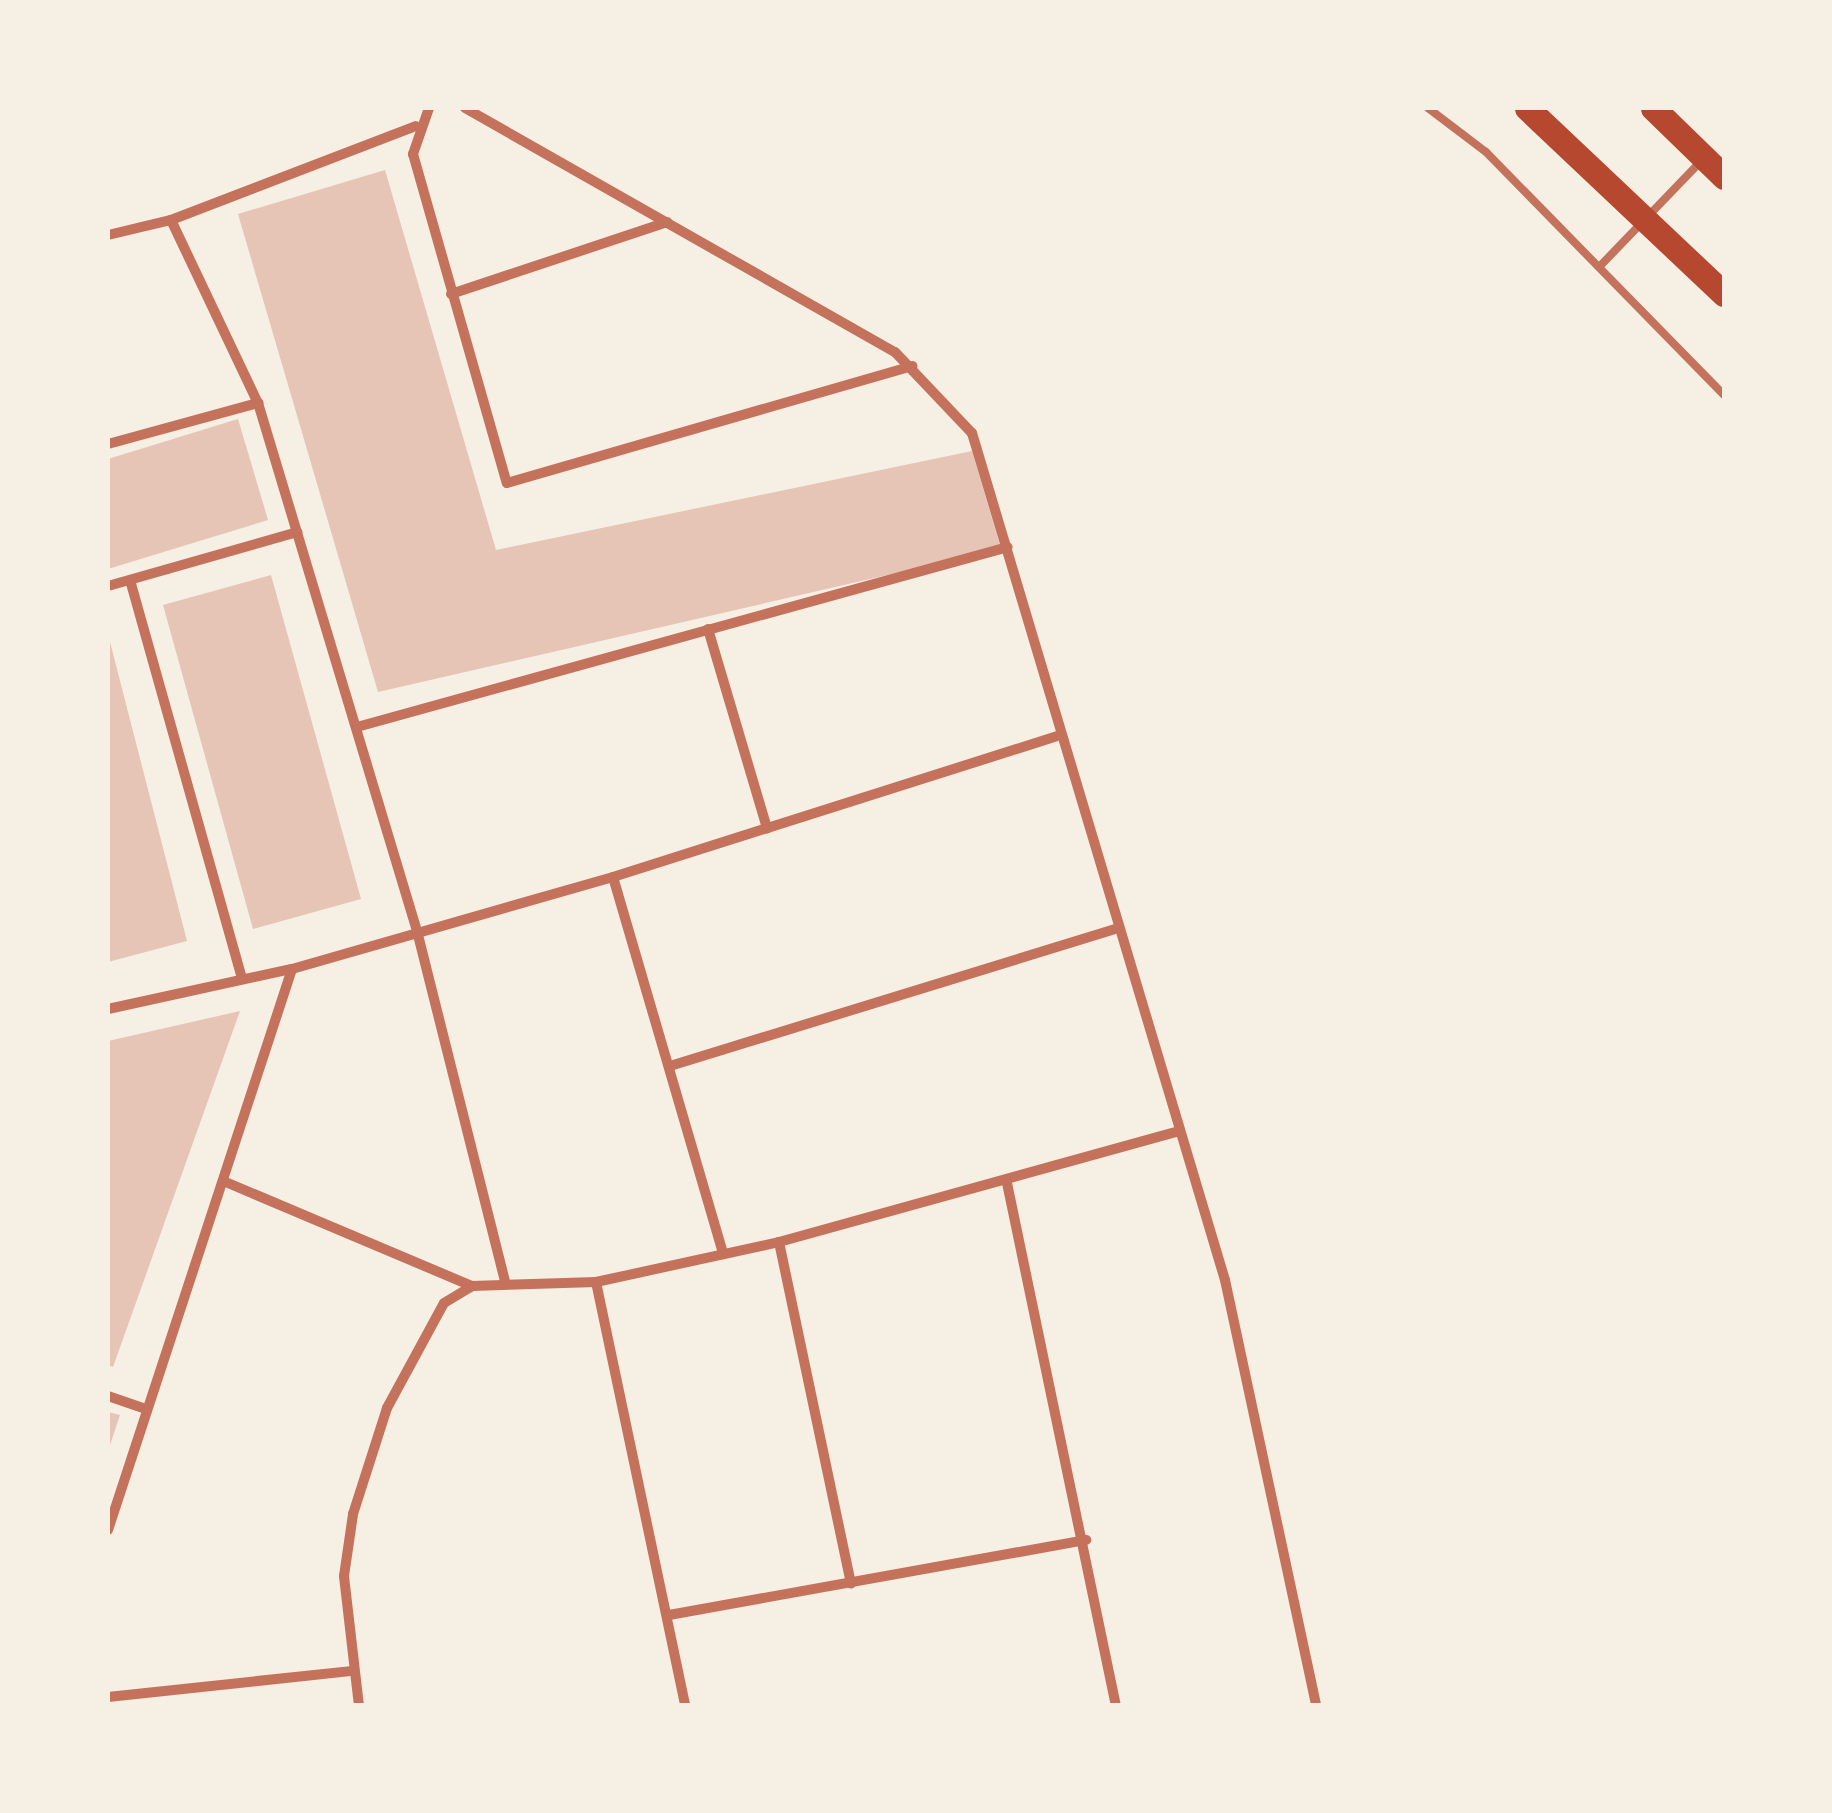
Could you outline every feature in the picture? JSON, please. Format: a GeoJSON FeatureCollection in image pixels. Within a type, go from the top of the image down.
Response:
{"type":"FeatureCollection","features":[{"type":"Feature","properties":{"kind":"main road"},"geometry":{"type":"LineString","coordinates":[[1527,108],[1647,213],[1724,294]]}},
{"type":"Feature","properties":{"kind":"main road"},"geometry":{"type":"LineString","coordinates":[[1652,108],[1724,176]]}},
{"type":"Feature","properties":{"kind":"street"},"geometry":{"type":"LineString","coordinates":[[108,235],[171,220],[416,126],[430,108]]}},
{"type":"Feature","properties":{"kind":"street"},"geometry":{"type":"LineString","coordinates":[[465,108],[912,366],[972,433],[1008,548],[1058,736],[1178,1130],[1267,1448],[1316,1706]]}},
{"type":"Feature","properties":{"kind":"street"},"geometry":{"type":"LineString","coordinates":[[416,126],[413,154],[501,474],[516,485],[912,366]]}},
{"type":"Feature","properties":{"kind":"street"},"geometry":{"type":"LineString","coordinates":[[171,220],[258,402],[418,931],[504,1282]]}},
{"type":"Feature","properties":{"kind":"street"},"geometry":{"type":"LineString","coordinates":[[451,294],[668,222]]}},
{"type":"Feature","properties":{"kind":"street"},"geometry":{"type":"LineString","coordinates":[[108,444],[258,402]]}},
{"type":"Feature","properties":{"kind":"street"},"geometry":{"type":"LineString","coordinates":[[108,586],[296,532]]}},
{"type":"Feature","properties":{"kind":"street"},"geometry":{"type":"LineString","coordinates":[[357,727],[1008,548]]}},
{"type":"Feature","properties":{"kind":"street"},"geometry":{"type":"LineString","coordinates":[[130,580],[242,979]]}},
{"type":"Feature","properties":{"kind":"street"},"geometry":{"type":"LineString","coordinates":[[708,629],[767,828]]}},
{"type":"Feature","properties":{"kind":"street"},"geometry":{"type":"LineString","coordinates":[[108,1009],[292,969],[613,877],[1058,736]]}},
{"type":"Feature","properties":{"kind":"street"},"geometry":{"type":"LineString","coordinates":[[613,877],[723,1254]]}},
{"type":"Feature","properties":{"kind":"street"},"geometry":{"type":"LineString","coordinates":[[670,1066],[1119,928]]}},
{"type":"Feature","properties":{"kind":"street"},"geometry":{"type":"LineString","coordinates":[[108,1530],[146,1409],[228,1183],[292,969]]}},
{"type":"Feature","properties":{"kind":"street"},"geometry":{"type":"LineString","coordinates":[[359,1706],[344,1576],[367,1462],[422,1336],[444,1303],[472,1286],[596,1282],[779,1242],[1006,1184],[1178,1130]]}},
{"type":"Feature","properties":{"kind":"street"},"geometry":{"type":"LineString","coordinates":[[228,1183],[472,1286]]}},
{"type":"Feature","properties":{"kind":"street"},"geometry":{"type":"LineString","coordinates":[[1006,1184],[1086,1540],[1116,1706]]}},
{"type":"Feature","properties":{"kind":"street"},"geometry":{"type":"LineString","coordinates":[[779,1242],[851,1584]]}},
{"type":"Feature","properties":{"kind":"street"},"geometry":{"type":"LineString","coordinates":[[596,1282],[669,1615],[685,1706]]}},
{"type":"Feature","properties":{"kind":"street"},"geometry":{"type":"LineString","coordinates":[[108,1396],[146,1409]]}},
{"type":"Feature","properties":{"kind":"street"},"geometry":{"type":"LineString","coordinates":[[669,1615],[1086,1540]]}},
{"type":"Feature","properties":{"kind":"street"},"geometry":{"type":"LineString","coordinates":[[108,1697],[353,1671]]}},
{"type":"Feature","properties":{"kind":"lane"},"geometry":{"type":"LineString","coordinates":[[1428,108],[1602,264],[1724,395]]}},
{"type":"Feature","properties":{"kind":"lane"},"geometry":{"type":"LineString","coordinates":[[1602,264],[1706,156]]}},
{"type":"Feature","properties":{"kind":"building"},"geometry":{"type":"Polygon","coordinates":[[[385,170],[496,550],[972,451],[1001,549],[378,692],[238,214],[385,170]]]}},
{"type":"Feature","properties":{"kind":"building"},"geometry":{"type":"Polygon","coordinates":[[[238,419],[268,520],[108,569],[108,459],[238,419]]]}},
{"type":"Feature","properties":{"kind":"building"},"geometry":{"type":"Polygon","coordinates":[[[271,575],[361,899],[253,929],[163,605],[271,575]]]}},
{"type":"Feature","properties":{"kind":"building"},"geometry":{"type":"Polygon","coordinates":[[[108,639],[187,941],[108,962],[108,639]]]}},
{"type":"Feature","properties":{"kind":"building"},"geometry":{"type":"Polygon","coordinates":[[[240,1011],[113,1367],[108,1365],[108,1041],[240,1011]]]}},
{"type":"Feature","properties":{"kind":"building"},"geometry":{"type":"Polygon","coordinates":[[[108,1412],[120,1415],[108,1451],[108,1412]]]}}]}
